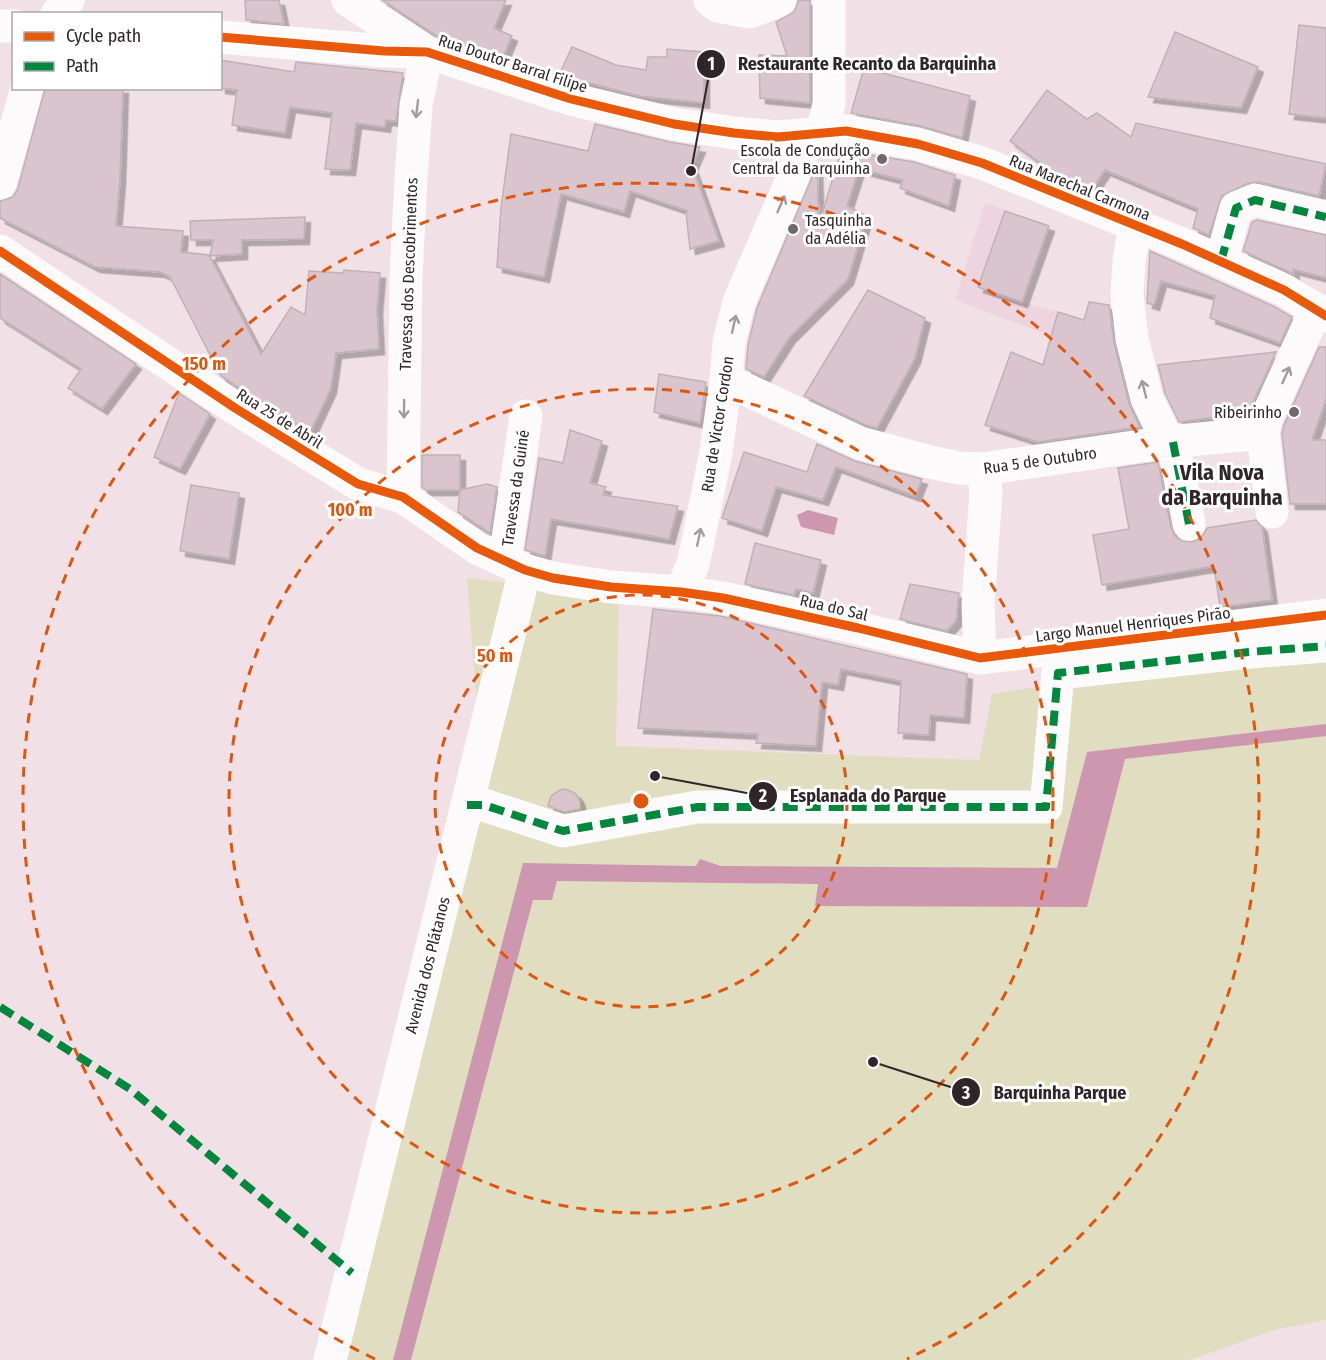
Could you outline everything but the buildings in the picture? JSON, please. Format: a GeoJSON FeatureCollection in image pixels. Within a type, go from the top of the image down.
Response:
{"type":"FeatureCollection","features":[{"type":"Feature","properties":{"kind":"street"},"geometry":{"type":"LineString","coordinates":[[59,12],[68,0]]}},
{"type":"Feature","properties":{"kind":"street"},"geometry":{"type":"LineString","coordinates":[[348,0],[427,52]]}},
{"type":"Feature","properties":{"kind":"street"},"geometry":{"type":"LineString","coordinates":[[710,0],[718,6],[750,12],[780,0]]}},
{"type":"Feature","properties":{"kind":"street","name":"Rua de Victor Cordon"},"geometry":{"type":"LineString","coordinates":[[681,592],[693,564],[716,452],[729,342],[739,302],[790,184],[829,104],[829,0]]}},
{"type":"Feature","properties":{"kind":"street","name":"Rua Doutor Barral Filipe"},"geometry":{"type":"LineString","coordinates":[[222,37],[384,51],[427,52],[571,99],[674,124],[778,137],[816,133]]}},
{"type":"Feature","properties":{"kind":"street","name":"Travessa dos Descobrimentos"},"geometry":{"type":"LineString","coordinates":[[403,497],[406,276],[411,178],[416,105],[427,52]]}},
{"type":"Feature","properties":{"kind":"street"},"geometry":{"type":"LineString","coordinates":[[0,183],[26,90]]}},
{"type":"Feature","properties":{"kind":"street","name":"Rua Marechal Carmona"},"geometry":{"type":"LineString","coordinates":[[816,133],[846,130],[929,147],[982,163],[1221,261],[1284,290],[1321,313]]}},
{"type":"Feature","properties":{"kind":"street"},"geometry":{"type":"LineString","coordinates":[[1221,261],[1236,208],[1255,200],[1326,217]]}},
{"type":"Feature","properties":{"kind":"street"},"geometry":{"type":"LineString","coordinates":[[1135,225],[1128,261],[1127,295],[1132,339],[1147,399],[1170,442],[1189,524]]}},
{"type":"Feature","properties":{"kind":"street","name":"Rua 25 de Abril"},"geometry":{"type":"LineString","coordinates":[[0,251],[235,408],[358,484],[403,497],[477,549],[515,565]]}},
{"type":"Feature","properties":{"kind":"street"},"geometry":{"type":"LineString","coordinates":[[1272,512],[1263,433],[1266,419],[1321,313]]}},
{"type":"Feature","properties":{"kind":"street","name":"Rua 5 de Outubro"},"geometry":{"type":"LineString","coordinates":[[726,380],[860,443],[940,464],[983,469],[1170,442],[1263,433]]}},
{"type":"Feature","properties":{"kind":"street","name":"Travessa da Guiné"},"geometry":{"type":"LineString","coordinates":[[515,565],[526,416]]}},
{"type":"Feature","properties":{"kind":"street"},"geometry":{"type":"LineString","coordinates":[[980,658],[978,604],[986,492],[983,469]]}},
{"type":"Feature","properties":{"kind":"street","name":"Rua do Sal"},"geometry":{"type":"LineString","coordinates":[[515,565],[553,578],[611,587],[681,592],[723,598],[980,658]]}},
{"type":"Feature","properties":{"kind":"street","name":"Avenida dos Plátanos"},"geometry":{"type":"LineString","coordinates":[[330,1360],[467,805],[515,565]]}},
{"type":"Feature","properties":{"kind":"street","name":"Largo Manuel Henriques Pirão"},"geometry":{"type":"LineString","coordinates":[[980,658],[1326,615]]}},
{"type":"Feature","properties":{"kind":"street"},"geometry":{"type":"LineString","coordinates":[[467,805],[484,805],[563,831],[698,807],[1046,807],[1058,673],[1326,646]]}},
{"type":"Feature","properties":{"kind":"shaded area"},"geometry":{"type":"Polygon","coordinates":[[[985,203],[1049,226],[1022,302],[1058,312],[1051,336],[955,300],[985,203]]]}},
{"type":"Feature","properties":{"kind":"shaded area"},"geometry":{"type":"Polygon","coordinates":[[[808,510],[838,518],[834,535],[801,527],[797,515],[808,510]]]}},
{"type":"Feature","properties":{"kind":"shaded area"},"geometry":{"type":"Polygon","coordinates":[[[467,578],[619,595],[616,746],[979,760],[992,694],[1121,674],[1326,649],[1326,1320],[1278,1329],[1190,1360],[343,1360],[484,805],[467,578]]]}},
{"type":"Feature","properties":{"kind":"shaded area"},"geometry":{"type":"Polygon","coordinates":[[[1326,724],[1326,736],[1125,759],[1087,907],[815,906],[818,884],[557,881],[552,900],[533,900],[411,1360],[393,1360],[523,863],[696,866],[700,859],[721,866],[1057,868],[1087,752],[1326,724]]]}},
{"type":"Feature","properties":{"kind":"marked path"},"geometry":{"type":"LineString","coordinates":[[1221,261],[1236,208],[1255,200],[1326,217]]}},
{"type":"Feature","properties":{"kind":"marked path"},"geometry":{"type":"LineString","coordinates":[[1173,442],[1189,524]]}},
{"type":"Feature","properties":{"kind":"marked path"},"geometry":{"type":"LineString","coordinates":[[467,805],[484,805],[563,831],[698,807],[1046,807],[1058,673],[1326,646]]}},
{"type":"Feature","properties":{"kind":"marked path"},"geometry":{"type":"LineString","coordinates":[[0,1007],[130,1089],[352,1273]]}},
{"type":"Feature","properties":{"kind":"cycle path"},"geometry":{"type":"LineString","coordinates":[[222,37],[384,51],[427,52],[571,99],[674,124],[778,137],[846,131],[918,144],[982,163],[1182,244],[1284,290],[1326,316]]}},
{"type":"Feature","properties":{"kind":"cycle path"},"geometry":{"type":"LineString","coordinates":[[0,251],[235,408],[358,484],[403,497],[477,548],[525,570],[553,578],[611,587],[681,592],[723,598],[980,658],[1326,615]]}},
{"type":"Feature","properties":{"kind":"place","name":"Escola de Condução Central da Barquinha"},"geometry":{"type":"Point","coordinates":[882,159]}},
{"type":"Feature","properties":{"kind":"place","name":"Restaurante Recanto da Barquinha"},"geometry":{"type":"Point","coordinates":[691,171]}},
{"type":"Feature","properties":{"kind":"place","name":"Tasquinha da Adélia"},"geometry":{"type":"Point","coordinates":[793,229]}},
{"type":"Feature","properties":{"kind":"place","name":"Ribeirinho"},"geometry":{"type":"Point","coordinates":[1294,412]}},
{"type":"Feature","properties":{"kind":"place","name":"Esplanada do Parque"},"geometry":{"type":"Point","coordinates":[655,776]}},
{"type":"Feature","properties":{"kind":"place","name":"Barquinha Parque"},"geometry":{"type":"Point","coordinates":[873,1062]}},
{"type":"Feature","properties":{"kind":"district","name":"Vila Nova da Barquinha"},"geometry":{"type":"Point","coordinates":[1222,485]}}]}
